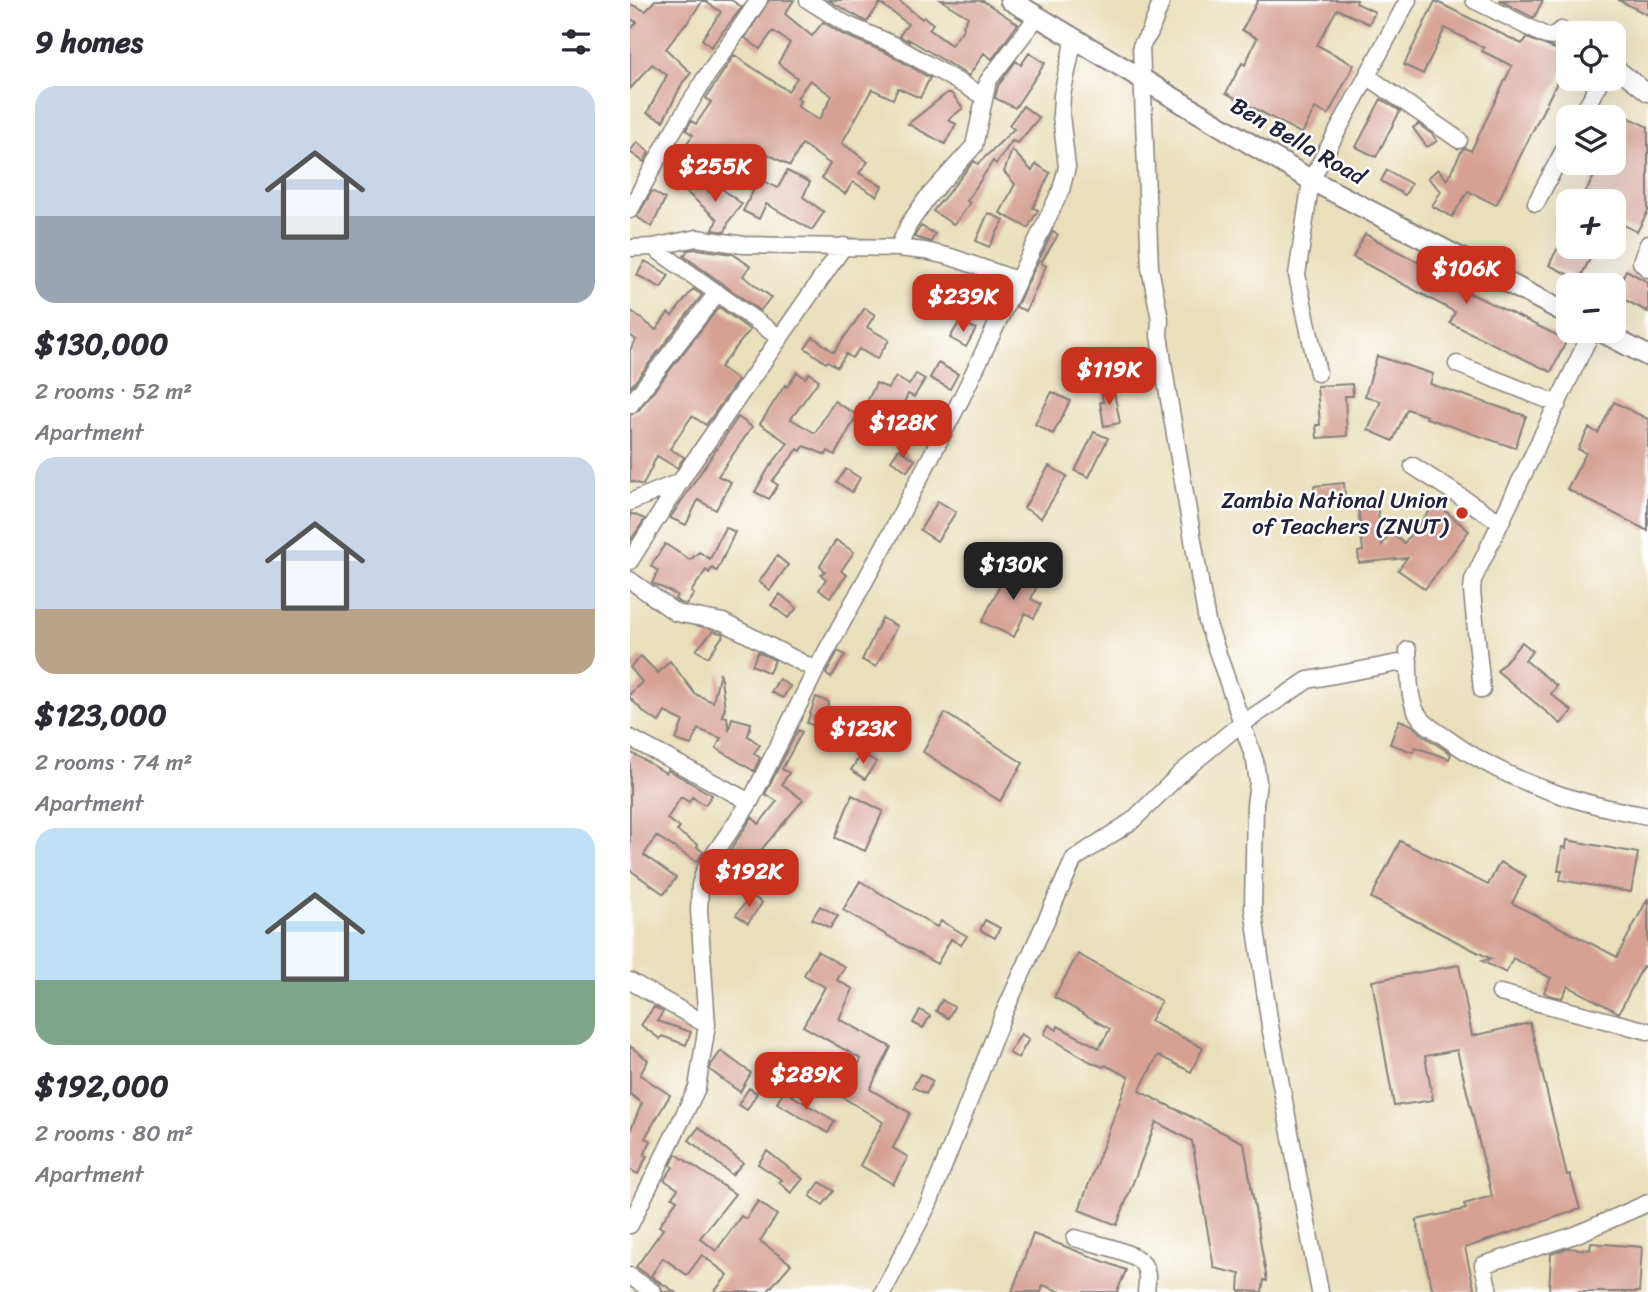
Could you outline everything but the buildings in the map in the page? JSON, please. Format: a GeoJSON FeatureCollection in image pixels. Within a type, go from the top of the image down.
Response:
{"type":"FeatureCollection","features":[{"type":"Feature","properties":{"kind":"main road","name":"Ben Bella Road"},"geometry":{"type":"LineString","coordinates":[[1010,0],[1311,180],[1556,308]]}},
{"type":"Feature","properties":{"kind":"main road"},"geometry":{"type":"LineString","coordinates":[[1623,343],[1648,356]]}},
{"type":"Feature","properties":{"kind":"street"},"geometry":{"type":"LineString","coordinates":[[630,210],[704,80],[759,0]]}},
{"type":"Feature","properties":{"kind":"street"},"geometry":{"type":"LineString","coordinates":[[808,0],[846,24],[892,44],[983,96]]}},
{"type":"Feature","properties":{"kind":"street"},"geometry":{"type":"LineString","coordinates":[[1162,0],[1150,32],[1141,46],[1150,268],[1160,319],[1158,335],[1207,622],[1255,761],[1258,782],[1253,908],[1270,1026],[1320,1292]]}},
{"type":"Feature","properties":{"kind":"street"},"geometry":{"type":"LineString","coordinates":[[1318,373],[1297,275],[1311,180],[1408,0]]}},
{"type":"Feature","properties":{"kind":"street"},"geometry":{"type":"LineString","coordinates":[[1474,0],[1546,36],[1556,33]]}},
{"type":"Feature","properties":{"kind":"street"},"geometry":{"type":"LineString","coordinates":[[898,248],[909,224],[927,198],[974,146],[988,81],[1037,17]]}},
{"type":"Feature","properties":{"kind":"street"},"geometry":{"type":"LineString","coordinates":[[630,1225],[697,1088],[707,1026],[700,886],[710,860],[750,802],[816,670],[961,399],[1061,190],[1067,167],[1061,105],[1074,38]]}},
{"type":"Feature","properties":{"kind":"street"},"geometry":{"type":"LineString","coordinates":[[1367,76],[1459,140]]}},
{"type":"Feature","properties":{"kind":"street"},"geometry":{"type":"LineString","coordinates":[[1626,76],[1648,93]]}},
{"type":"Feature","properties":{"kind":"street"},"geometry":{"type":"LineString","coordinates":[[1536,203],[1556,165]]}},
{"type":"Feature","properties":{"kind":"street"},"geometry":{"type":"LineString","coordinates":[[630,248],[653,247],[697,238],[744,245],[898,248],[951,257],[1017,280]]}},
{"type":"Feature","properties":{"kind":"street"},"geometry":{"type":"LineString","coordinates":[[1648,244],[1641,262],[1648,269]]}},
{"type":"Feature","properties":{"kind":"street"},"geometry":{"type":"LineString","coordinates":[[630,561],[680,481],[844,246]]}},
{"type":"Feature","properties":{"kind":"street"},"geometry":{"type":"LineString","coordinates":[[653,247],[780,338]]}},
{"type":"Feature","properties":{"kind":"street"},"geometry":{"type":"LineString","coordinates":[[630,405],[717,293]]}},
{"type":"Feature","properties":{"kind":"street"},"geometry":{"type":"LineString","coordinates":[[1482,690],[1472,591],[1478,568],[1586,343]]}},
{"type":"Feature","properties":{"kind":"street"},"geometry":{"type":"LineString","coordinates":[[1457,364],[1558,404]]}},
{"type":"Feature","properties":{"kind":"street"},"geometry":{"type":"LineString","coordinates":[[1413,466],[1500,522]]}},
{"type":"Feature","properties":{"kind":"street"},"geometry":{"type":"LineString","coordinates":[[630,502],[680,481]]}},
{"type":"Feature","properties":{"kind":"street"},"geometry":{"type":"LineString","coordinates":[[630,580],[676,613],[723,622],[816,670]]}},
{"type":"Feature","properties":{"kind":"street"},"geometry":{"type":"LineString","coordinates":[[883,1292],[929,1203],[1003,1015],[1059,886],[1074,859],[1132,821],[1182,772],[1242,723],[1308,680],[1409,655],[1412,702],[1417,714],[1455,745],[1487,765],[1552,793],[1604,808],[1648,816]]}},
{"type":"Feature","properties":{"kind":"street"},"geometry":{"type":"LineString","coordinates":[[630,738],[750,802]]}},
{"type":"Feature","properties":{"kind":"street"},"geometry":{"type":"LineString","coordinates":[[630,981],[707,1026]]}},
{"type":"Feature","properties":{"kind":"street"},"geometry":{"type":"LineString","coordinates":[[1500,993],[1648,1031]]}},
{"type":"Feature","properties":{"kind":"street"},"geometry":{"type":"LineString","coordinates":[[1489,1292],[1483,1265],[1575,1235],[1648,1203]]}},
{"type":"Feature","properties":{"kind":"street"},"geometry":{"type":"LineString","coordinates":[[1075,1238],[1134,1256],[1143,1264],[1147,1276],[1146,1292]]}},
{"type":"Feature","properties":{"kind":"street"},"geometry":{"type":"LineString","coordinates":[[630,1276],[653,1292]]}},
{"type":"Feature","properties":{"kind":"place","name":"Zambia National Union of Teachers (ZNUT)"},"geometry":{"type":"Point","coordinates":[1462,513]}}]}
